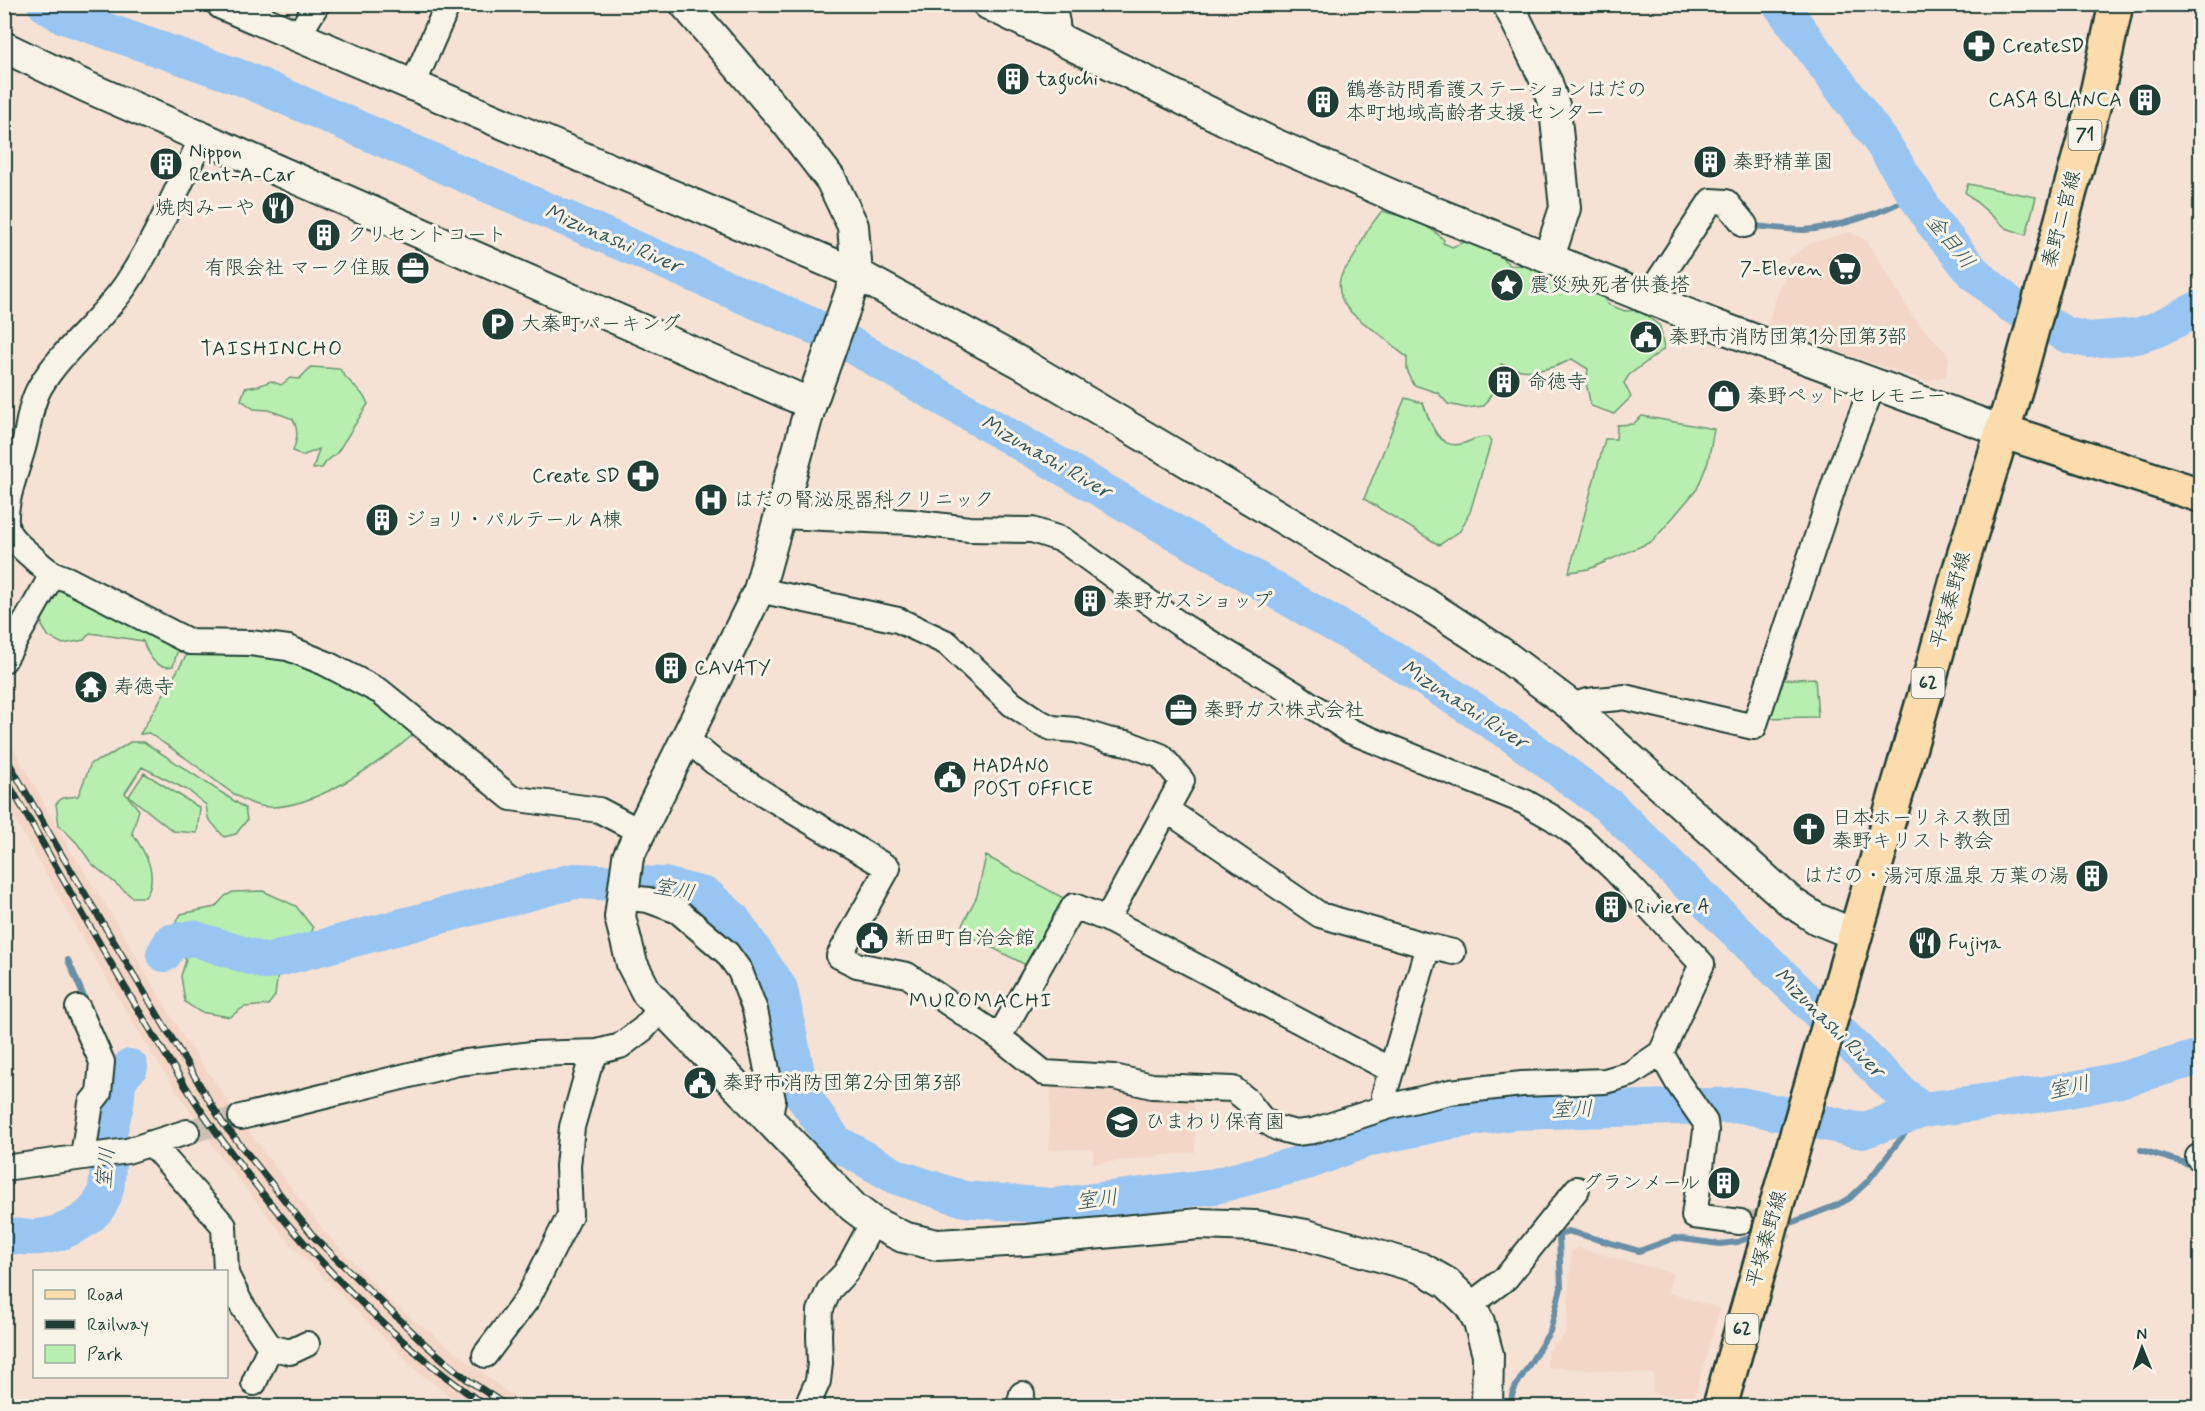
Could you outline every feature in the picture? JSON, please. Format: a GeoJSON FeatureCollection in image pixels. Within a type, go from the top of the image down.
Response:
{"type":"FeatureCollection","features":[{"type":"Feature","properties":{"kind":"main road","name":"秦野二宮線"},"geometry":{"type":"LineString","coordinates":[[2002,431],[2097,89],[2116,4]]}},
{"type":"Feature","properties":{"kind":"main road"},"geometry":{"type":"LineString","coordinates":[[2002,431],[2200,495]]}},
{"type":"Feature","properties":{"kind":"main road","name":"平塚秦野線"},"geometry":{"type":"LineString","coordinates":[[1720,1407],[1854,934],[2002,431]]}},
{"type":"Feature","properties":{"kind":"street"},"geometry":{"type":"LineString","coordinates":[[222,4],[856,278],[1021,363],[1425,603],[1500,652],[1573,707],[1791,902],[1817,919],[1854,934]]}},
{"type":"Feature","properties":{"kind":"street"},"geometry":{"type":"LineString","coordinates":[[297,36],[317,4]]}},
{"type":"Feature","properties":{"kind":"street"},"geometry":{"type":"LineString","coordinates":[[413,85],[448,4]]}},
{"type":"Feature","properties":{"kind":"street"},"geometry":{"type":"LineString","coordinates":[[685,4],[788,123],[831,180],[853,226],[856,278],[813,399],[759,590],[634,844],[622,896],[620,917],[622,933],[632,964],[647,993],[853,1207],[873,1222],[903,1237],[937,1245],[1026,1240],[1199,1224],[1256,1226],[1306,1234],[1421,1268],[1447,1283],[1470,1305],[1479,1322],[1488,1356],[1487,1407]]}},
{"type":"Feature","properties":{"kind":"street"},"geometry":{"type":"LineString","coordinates":[[988,4],[1270,142],[1394,196],[1647,298],[1873,385],[2002,431]]}},
{"type":"Feature","properties":{"kind":"street"},"geometry":{"type":"LineString","coordinates":[[1053,4],[1058,38]]}},
{"type":"Feature","properties":{"kind":"street"},"geometry":{"type":"LineString","coordinates":[[1508,4],[1547,83],[1555,109],[1565,208],[1549,257]]}},
{"type":"Feature","properties":{"kind":"street"},"geometry":{"type":"LineString","coordinates":[[4,47],[202,138],[813,399]]}},
{"type":"Feature","properties":{"kind":"street"},"geometry":{"type":"LineString","coordinates":[[202,138],[139,264],[126,285],[62,357],[39,388],[32,403],[23,447],[9,492],[5,520],[7,530],[14,541],[50,574],[67,579],[190,642],[250,643],[288,648],[325,663],[381,692],[511,798],[599,810],[634,844]]}},
{"type":"Feature","properties":{"kind":"street"},"geometry":{"type":"LineString","coordinates":[[1647,298],[1710,201],[1726,202],[1745,225]]}},
{"type":"Feature","properties":{"kind":"street"},"geometry":{"type":"LineString","coordinates":[[1573,707],[1582,700],[1614,699],[1624,696],[1754,727],[1836,479],[1873,385]]}},
{"type":"Feature","properties":{"kind":"street"},"geometry":{"type":"LineString","coordinates":[[685,742],[696,747],[714,762],[766,795],[888,868],[839,957],[857,965],[907,975],[999,1037],[1044,1073],[1114,1077],[1152,1086],[1233,1089],[1247,1100],[1261,1118],[1277,1128],[1296,1132],[1313,1131],[1387,1107],[1450,1092],[1522,1084],[1605,1081],[1630,1074],[1661,1053],[1702,964],[1615,870],[1582,839],[1553,818],[1525,802],[1350,731],[1293,693],[1178,623],[1063,540],[1032,530],[969,529],[911,522],[781,516]]}},
{"type":"Feature","properties":{"kind":"street"},"geometry":{"type":"LineString","coordinates":[[4,660],[47,584],[50,574]]}},
{"type":"Feature","properties":{"kind":"street"},"geometry":{"type":"LineString","coordinates":[[759,590],[898,620],[947,642],[1012,704],[1039,722],[1052,728],[1076,730],[1127,743],[1161,756],[1182,781],[1107,919]]}},
{"type":"Feature","properties":{"kind":"street"},"geometry":{"type":"LineString","coordinates":[[1167,810],[1320,915],[1453,952]]}},
{"type":"Feature","properties":{"kind":"street"},"geometry":{"type":"LineString","coordinates":[[622,896],[648,900],[678,911],[727,953],[740,971],[755,1010],[773,1100],[769,1120]]}},
{"type":"Feature","properties":{"kind":"street"},"geometry":{"type":"LineString","coordinates":[[999,1037],[1074,906],[1107,919],[1391,1070]]}},
{"type":"Feature","properties":{"kind":"street"},"geometry":{"type":"LineString","coordinates":[[1387,1107],[1384,1095],[1428,946]]}},
{"type":"Feature","properties":{"kind":"street"},"geometry":{"type":"LineString","coordinates":[[78,1008],[102,1062],[99,1093],[91,1102],[88,1155]]}},
{"type":"Feature","properties":{"kind":"street"},"geometry":{"type":"LineString","coordinates":[[241,1117],[458,1063],[532,1054],[597,1052],[620,1046],[631,1039],[661,1009]]}},
{"type":"Feature","properties":{"kind":"street"},"geometry":{"type":"LineString","coordinates":[[485,1355],[528,1298],[570,1215],[568,1166],[572,1127],[589,1067],[597,1052]]}},
{"type":"Feature","properties":{"kind":"street"},"geometry":{"type":"LineString","coordinates":[[1661,1053],[1705,1122],[1706,1131],[1694,1216],[1740,1222]]}},
{"type":"Feature","properties":{"kind":"street"},"geometry":{"type":"LineString","coordinates":[[4,1168],[127,1151],[187,1132]]}},
{"type":"Feature","properties":{"kind":"street"},"geometry":{"type":"LineString","coordinates":[[151,1143],[224,1226],[226,1270]]}},
{"type":"Feature","properties":{"kind":"street"},"geometry":{"type":"LineString","coordinates":[[1470,1305],[1506,1278],[1577,1189]]}},
{"type":"Feature","properties":{"kind":"street"},"geometry":{"type":"LineString","coordinates":[[807,1407],[818,1381],[820,1311],[829,1290],[846,1272],[873,1222]]}},
{"type":"Feature","properties":{"kind":"street"},"geometry":{"type":"LineString","coordinates":[[228,1277],[241,1304],[270,1347],[290,1353],[308,1344]]}},
{"type":"Feature","properties":{"kind":"street"},"geometry":{"type":"LineString","coordinates":[[254,1383],[270,1347]]}},
{"type":"Feature","properties":{"kind":"shaded area"},"geometry":{"type":"Polygon","coordinates":[[[1850,232],[1867,241],[1913,317],[1949,356],[1946,376],[1927,381],[1767,328],[1777,294],[1791,267],[1788,259],[1811,243],[1850,232]]]}},
{"type":"Feature","properties":{"kind":"shaded area"},"geometry":{"type":"Polygon","coordinates":[[[4,732],[71,851],[112,915],[184,1038],[257,1143],[324,1231],[391,1302],[525,1406],[463,1406],[418,1372],[294,1248],[222,1159],[150,1051],[5,802],[4,732]]]}},
{"type":"Feature","properties":{"kind":"shaded area","name":"ひまわり保育園"},"geometry":{"type":"Polygon","coordinates":[[[1051,1081],[1194,1094],[1195,1152],[1093,1164],[1093,1149],[1048,1150],[1051,1081]]]}},
{"type":"Feature","properties":{"kind":"shaded area"},"geometry":{"type":"Polygon","coordinates":[[[1578,1248],[1673,1273],[1668,1292],[1720,1309],[1694,1399],[1652,1393],[1654,1374],[1547,1367],[1547,1352],[1567,1332],[1571,1252],[1578,1248]]]}},
{"type":"Feature","properties":{"kind":"green space"},"geometry":{"type":"Polygon","coordinates":[[[1968,184],[2036,197],[2026,235],[2006,228],[1965,192],[1968,184]]]}},
{"type":"Feature","properties":{"kind":"green space"},"geometry":{"type":"Polygon","coordinates":[[[1382,211],[1423,224],[1444,240],[1443,243],[1452,247],[1467,241],[1497,254],[1510,265],[1539,266],[1601,290],[1607,304],[1625,311],[1639,310],[1660,326],[1664,349],[1629,375],[1624,383],[1631,397],[1614,414],[1591,406],[1586,383],[1588,369],[1572,359],[1537,370],[1519,370],[1501,364],[1493,391],[1484,406],[1466,408],[1448,404],[1438,393],[1414,385],[1407,370],[1407,357],[1350,312],[1341,297],[1339,289],[1341,276],[1382,211]]]}},
{"type":"Feature","properties":{"kind":"green space"},"geometry":{"type":"Polygon","coordinates":[[[311,367],[340,369],[368,404],[337,453],[322,468],[313,469],[319,449],[302,456],[293,451],[297,435],[293,419],[269,410],[254,409],[241,400],[245,388],[271,381],[281,385],[290,378],[299,379],[311,367]]]}},
{"type":"Feature","properties":{"kind":"green space"},"geometry":{"type":"Polygon","coordinates":[[[1405,398],[1423,403],[1435,432],[1446,442],[1453,445],[1488,437],[1491,442],[1470,512],[1460,531],[1439,545],[1364,499],[1405,398]]]}},
{"type":"Feature","properties":{"kind":"green space"},"geometry":{"type":"Polygon","coordinates":[[[1642,416],[1714,429],[1708,462],[1697,489],[1653,541],[1589,569],[1569,572],[1605,439],[1616,439],[1617,425],[1633,424],[1642,416]]]}},
{"type":"Feature","properties":{"kind":"green space"},"geometry":{"type":"Polygon","coordinates":[[[60,583],[178,649],[173,666],[157,664],[150,656],[143,641],[90,633],[84,640],[63,644],[49,637],[42,626],[42,607],[60,583]]]}},
{"type":"Feature","properties":{"kind":"green space"},"geometry":{"type":"Polygon","coordinates":[[[190,649],[278,652],[345,679],[417,731],[384,758],[339,786],[315,797],[270,807],[251,803],[149,733],[140,734],[190,649]]]}},
{"type":"Feature","properties":{"kind":"green space"},"geometry":{"type":"Polygon","coordinates":[[[1815,678],[1818,717],[1763,718],[1777,680],[1815,678]]]}},
{"type":"Feature","properties":{"kind":"green space"},"geometry":{"type":"Polygon","coordinates":[[[130,742],[144,742],[245,808],[247,820],[236,834],[224,837],[208,818],[206,805],[189,791],[142,767],[125,793],[139,810],[132,833],[146,856],[151,872],[149,889],[145,897],[132,897],[92,864],[77,843],[59,825],[56,804],[62,798],[78,796],[91,763],[107,757],[130,742]]]}},
{"type":"Feature","properties":{"kind":"green space"},"geometry":{"type":"Polygon","coordinates":[[[144,773],[200,808],[197,833],[173,831],[129,796],[144,773]]]}},
{"type":"Feature","properties":{"kind":"green space"},"geometry":{"type":"Polygon","coordinates":[[[986,856],[1067,900],[1030,967],[959,931],[977,896],[986,856]]]}},
{"type":"Feature","properties":{"kind":"green space"},"geometry":{"type":"Polygon","coordinates":[[[263,891],[296,906],[313,928],[308,948],[280,958],[275,996],[268,1005],[244,1007],[230,1017],[200,1012],[185,1002],[181,976],[186,960],[177,946],[173,928],[181,914],[215,907],[225,896],[233,892],[263,891]]]}},
{"type":"Feature","properties":{"kind":"water"},"geometry":{"type":"Polygon","coordinates":[[[2200,1050],[2200,1065],[2119,1090],[2118,1073],[2200,1050]]]}},
{"type":"Feature","properties":{"kind":"waterway","name":"Mizunashi River"},"geometry":{"type":"LineString","coordinates":[[45,4],[61,15],[242,78],[834,335],[1396,660],[1511,734],[1610,807],[1902,1094],[1923,1110]]}},
{"type":"Feature","properties":{"kind":"waterway","name":"金目川"},"geometry":{"type":"LineString","coordinates":[[1780,4],[1883,144],[1932,221],[1973,272],[2011,305],[2067,335],[2088,340],[2137,336],[2155,330],[2200,308]]}},
{"type":"Feature","properties":{"kind":"waterway"},"geometry":{"type":"LineString","coordinates":[[1753,226],[1792,230],[1833,226],[1889,208],[1915,195]]}},
{"type":"Feature","properties":{"kind":"waterway","name":"室川"},"geometry":{"type":"LineString","coordinates":[[164,954],[171,942],[193,938],[266,962],[574,881],[664,885],[707,896],[732,918],[780,989],[801,1093],[835,1142],[897,1177],[964,1199],[1052,1206],[1215,1186],[1310,1161],[1367,1139],[1447,1122],[1513,1112],[1741,1105],[1862,1131],[1923,1110],[2058,1092],[2120,1080],[2200,1057]]}},
{"type":"Feature","properties":{"kind":"waterway"},"geometry":{"type":"LineString","coordinates":[[68,960],[87,1004]]}},
{"type":"Feature","properties":{"kind":"waterway"},"geometry":{"type":"LineString","coordinates":[[111,1060],[119,1078]]}},
{"type":"Feature","properties":{"kind":"waterway","name":"室川"},"geometry":{"type":"LineString","coordinates":[[4,1235],[30,1237],[55,1234],[72,1227],[96,1209],[106,1189],[109,1136],[118,1084],[121,1076],[130,1067]]}},
{"type":"Feature","properties":{"kind":"waterway"},"geometry":{"type":"LineString","coordinates":[[1783,1226],[1850,1198],[1868,1181],[1923,1110]]}},
{"type":"Feature","properties":{"kind":"waterway"},"geometry":{"type":"LineString","coordinates":[[2141,1150],[2195,1166]]}},
{"type":"Feature","properties":{"kind":"waterway"},"geometry":{"type":"LineString","coordinates":[[1511,1406],[1516,1386],[1550,1331],[1561,1288],[1559,1235],[1568,1231],[1639,1251],[1675,1238],[1720,1244],[1737,1242],[1757,1235]]}},
{"type":"Feature","properties":{"kind":"tunnel"},"geometry":{"type":"LineString","coordinates":[[187,1132],[241,1117]]}},
{"type":"Feature","properties":{"kind":"tunnel"},"geometry":{"type":"LineString","coordinates":[[1740,1222],[1770,1222],[1776,1240],[1795,1251]]}},
{"type":"Feature","properties":{"kind":"railway"},"geometry":{"type":"LineString","coordinates":[[4,754],[222,1122],[315,1238],[427,1346],[468,1380],[507,1406]]}},
{"type":"Feature","properties":{"kind":"railway"},"geometry":{"type":"LineString","coordinates":[[4,776],[151,1031],[232,1154],[296,1234],[368,1309],[406,1344],[486,1406]]}},
{"type":"Feature","properties":{"kind":"place","name":"CreateSD"},"geometry":{"type":"Point","coordinates":[1979,46]}},
{"type":"Feature","properties":{"kind":"place","name":"taguchi"},"geometry":{"type":"Point","coordinates":[1013,79]}},
{"type":"Feature","properties":{"kind":"place","name":"CASA BLANCA"},"geometry":{"type":"Point","coordinates":[2145,100]}},
{"type":"Feature","properties":{"kind":"place","name":"鶴巻訪問看護ステーションはだの 本町地域高齢者支援センター"},"geometry":{"type":"Point","coordinates":[1323,102]}},
{"type":"Feature","properties":{"kind":"place","name":"秦野精華園"},"geometry":{"type":"Point","coordinates":[1710,162]}},
{"type":"Feature","properties":{"kind":"place","name":"Nippon Rent-A-Car"},"geometry":{"type":"Point","coordinates":[166,164]}},
{"type":"Feature","properties":{"kind":"place","name":"焼肉みーや"},"geometry":{"type":"Point","coordinates":[278,208]}},
{"type":"Feature","properties":{"kind":"place","name":"クリセントコート"},"geometry":{"type":"Point","coordinates":[324,235]}},
{"type":"Feature","properties":{"kind":"place","name":"有限会社 マーク住販"},"geometry":{"type":"Point","coordinates":[413,268]}},
{"type":"Feature","properties":{"kind":"place","name":"7-Eleven"},"geometry":{"type":"Point","coordinates":[1845,269]}},
{"type":"Feature","properties":{"kind":"place","name":"震災殃死者供養塔"},"geometry":{"type":"Point","coordinates":[1507,285]}},
{"type":"Feature","properties":{"kind":"place","name":"大秦町パーキング"},"geometry":{"type":"Point","coordinates":[498,324]}},
{"type":"Feature","properties":{"kind":"place","name":"秦野市消防団第1分団第3部"},"geometry":{"type":"Point","coordinates":[1646,337]}},
{"type":"Feature","properties":{"kind":"place","name":"命徳寺"},"geometry":{"type":"Point","coordinates":[1504,382]}},
{"type":"Feature","properties":{"kind":"place","name":"秦野ペットセレモニー"},"geometry":{"type":"Point","coordinates":[1724,396]}},
{"type":"Feature","properties":{"kind":"place","name":"Create SD"},"geometry":{"type":"Point","coordinates":[643,476]}},
{"type":"Feature","properties":{"kind":"place","name":"はだの腎泌尿器科クリニック"},"geometry":{"type":"Point","coordinates":[711,500]}},
{"type":"Feature","properties":{"kind":"place","name":"ジョリ・パルテール A棟"},"geometry":{"type":"Point","coordinates":[382,520]}},
{"type":"Feature","properties":{"kind":"place","name":"秦野ガスショップ"},"geometry":{"type":"Point","coordinates":[1090,601]}},
{"type":"Feature","properties":{"kind":"place","name":"CAVATY"},"geometry":{"type":"Point","coordinates":[671,668]}},
{"type":"Feature","properties":{"kind":"place","name":"寿徳寺"},"geometry":{"type":"Point","coordinates":[91,687]}},
{"type":"Feature","properties":{"kind":"place","name":"秦野ガス株式会社"},"geometry":{"type":"Point","coordinates":[1181,710]}},
{"type":"Feature","properties":{"kind":"place","name":"HADANO POST OFFICE"},"geometry":{"type":"Point","coordinates":[950,777]}},
{"type":"Feature","properties":{"kind":"place","name":"日本ホーリネス教団 秦野キリスト教会"},"geometry":{"type":"Point","coordinates":[1809,829]}},
{"type":"Feature","properties":{"kind":"place","name":"はだの・湯河原温泉 万葉の湯"},"geometry":{"type":"Point","coordinates":[2092,876]}},
{"type":"Feature","properties":{"kind":"place","name":"Riviere A"},"geometry":{"type":"Point","coordinates":[1611,907]}},
{"type":"Feature","properties":{"kind":"place","name":"新田町自治会館"},"geometry":{"type":"Point","coordinates":[872,938]}},
{"type":"Feature","properties":{"kind":"place","name":"Fujiya"},"geometry":{"type":"Point","coordinates":[1925,943]}},
{"type":"Feature","properties":{"kind":"place","name":"秦野市消防団第2分団第3部"},"geometry":{"type":"Point","coordinates":[700,1083]}},
{"type":"Feature","properties":{"kind":"place","name":"ひまわり保育園"},"geometry":{"type":"Point","coordinates":[1122,1122]}},
{"type":"Feature","properties":{"kind":"place","name":"グランメール"},"geometry":{"type":"Point","coordinates":[1724,1183]}},
{"type":"Feature","properties":{"kind":"district","name":"TAISHINCHO"},"geometry":{"type":"Point","coordinates":[272,349]}},
{"type":"Feature","properties":{"kind":"district","name":"MUROMACHI"},"geometry":{"type":"Point","coordinates":[981,1001]}}]}
